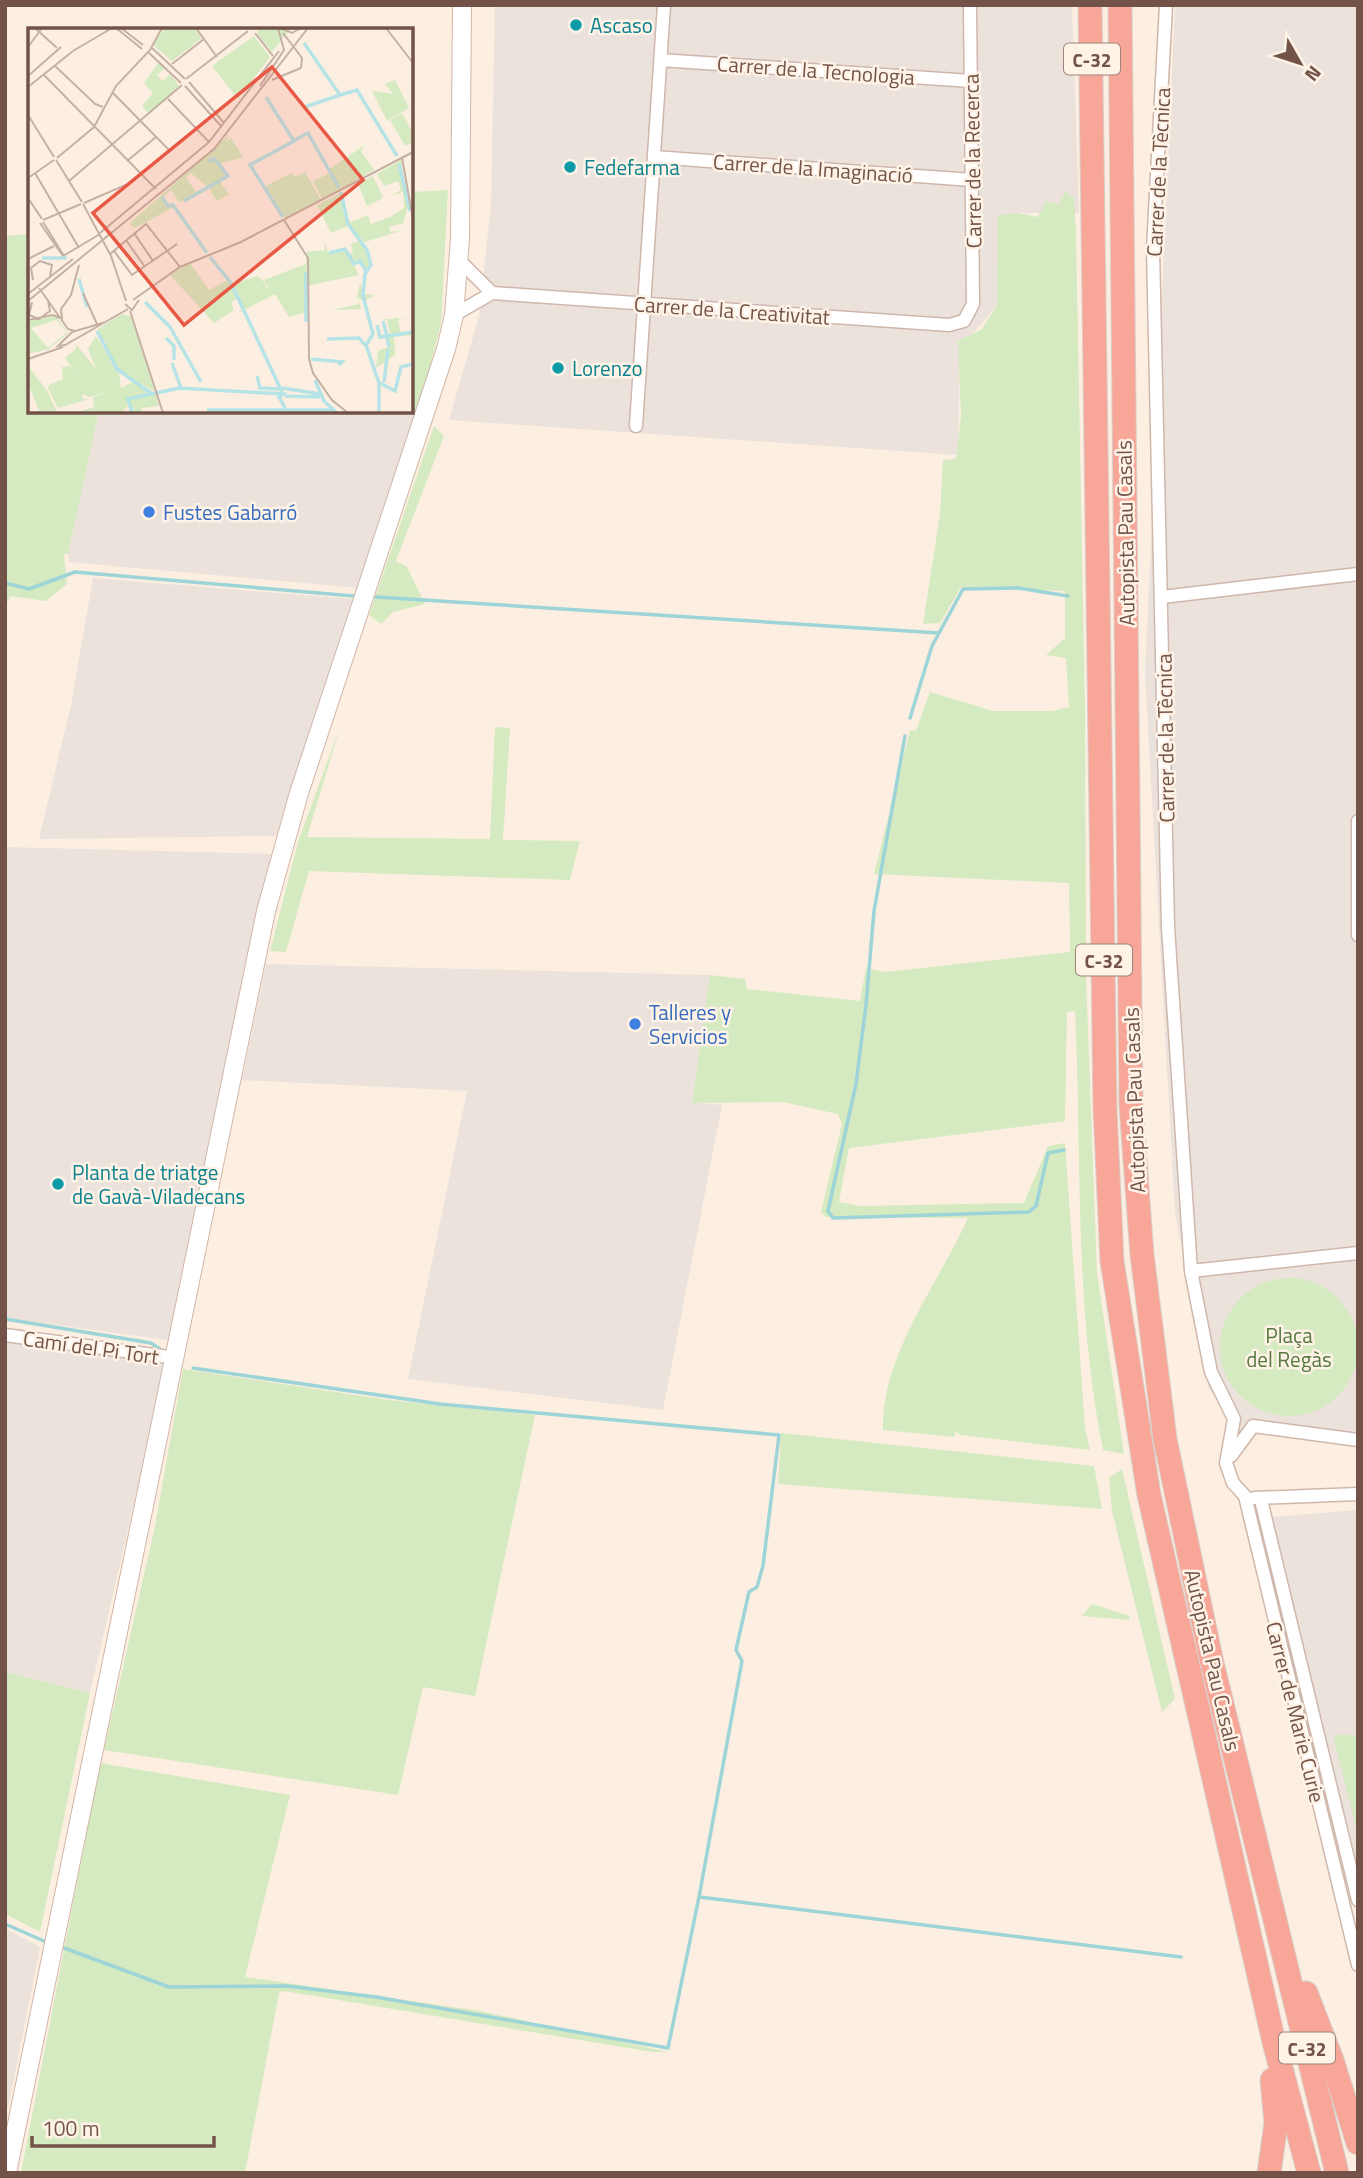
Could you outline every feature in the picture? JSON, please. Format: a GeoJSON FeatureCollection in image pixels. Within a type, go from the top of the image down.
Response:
{"type":"FeatureCollection","features":[{"type":"Feature","properties":{"kind":"highway","name":"Autopista Pau Casals"},"geometry":{"type":"LineString","coordinates":[[1090,5],[1105,1109],[1112,1261],[1149,1495],[1274,2042],[1309,2173]]}},
{"type":"Feature","properties":{"kind":"highway","name":"Autopista Pau Casals"},"geometry":{"type":"LineString","coordinates":[[1121,5],[1131,1106],[1142,1255],[1165,1439],[1174,1488],[1212,1663],[1337,2173]]}},
{"type":"Feature","properties":{"kind":"highway"},"geometry":{"type":"LineString","coordinates":[[1277,1922],[1332,2060],[1358,2144]]}},
{"type":"Feature","properties":{"kind":"highway"},"geometry":{"type":"LineString","coordinates":[[1269,2173],[1276,2123],[1272,2076],[1274,2042]]}},
{"type":"Feature","properties":{"kind":"main road"},"geometry":{"type":"LineString","coordinates":[[6,2173],[176,1358],[232,1067],[279,858],[432,397],[454,315],[459,260],[462,5]]}},
{"type":"Feature","properties":{"kind":"street"},"geometry":{"type":"LineString","coordinates":[[636,426],[664,5]]}},
{"type":"Feature","properties":{"kind":"street","name":"Carrer de la Recerca"},"geometry":{"type":"LineString","coordinates":[[969,316],[974,304],[970,5]]}},
{"type":"Feature","properties":{"kind":"street","name":"Carrer de la Tècnica"},"geometry":{"type":"LineString","coordinates":[[1166,5],[1153,249],[1168,927],[1191,1271],[1211,1372],[1234,1419],[1226,1463]]}},
{"type":"Feature","properties":{"kind":"street","name":"Carrer de la Tecnologia"},"geometry":{"type":"LineString","coordinates":[[660,60],[971,81]]}},
{"type":"Feature","properties":{"kind":"street","name":"Carrer de la Imaginació"},"geometry":{"type":"LineString","coordinates":[[654,157],[972,180]]}},
{"type":"Feature","properties":{"kind":"street"},"geometry":{"type":"LineString","coordinates":[[454,315],[492,293],[459,260]]}},
{"type":"Feature","properties":{"kind":"street","name":"Carrer de la Creativitat"},"geometry":{"type":"LineString","coordinates":[[492,293],[949,325],[958,324],[969,316]]}},
{"type":"Feature","properties":{"kind":"street"},"geometry":{"type":"LineString","coordinates":[[1162,597],[1358,575]]}},
{"type":"Feature","properties":{"kind":"street"},"geometry":{"type":"LineString","coordinates":[[1358,821],[1358,935]]}},
{"type":"Feature","properties":{"kind":"street"},"geometry":{"type":"LineString","coordinates":[[1191,1271],[1358,1253]]}},
{"type":"Feature","properties":{"kind":"street","name":"Camí del Pi Tort"},"geometry":{"type":"LineString","coordinates":[[5,1335],[176,1358]]}},
{"type":"Feature","properties":{"kind":"street"},"geometry":{"type":"LineString","coordinates":[[1226,1463],[1252,1426],[1358,1440]]}},
{"type":"Feature","properties":{"kind":"street","name":"Carrer de Marie Curie"},"geometry":{"type":"LineString","coordinates":[[1226,1463],[1233,1483],[1245,1496],[1358,1965]]}},
{"type":"Feature","properties":{"kind":"street"},"geometry":{"type":"LineString","coordinates":[[1245,1496],[1261,1500],[1358,1494]]}},
{"type":"Feature","properties":{"kind":"street","name":"Carrer de Marie Curie"},"geometry":{"type":"LineString","coordinates":[[1261,1500],[1358,1900]]}},
{"type":"Feature","properties":{"kind":"shaded area"},"geometry":{"type":"Polygon","coordinates":[[[495,5],[1072,5],[1079,213],[1018,213],[997,305],[960,349],[958,455],[449,420],[479,316],[491,204],[495,5]]]}},
{"type":"Feature","properties":{"kind":"shaded area"},"geometry":{"type":"Polygon","coordinates":[[[1175,5],[1358,5],[1358,1440],[1266,1425],[1238,1443],[1232,1439],[1234,1419],[1209,1389],[1175,1213],[1145,673],[1175,5]]]}},
{"type":"Feature","properties":{"kind":"shaded area"},"geometry":{"type":"Polygon","coordinates":[[[99,413],[417,415],[359,588],[69,562],[68,554],[99,413]]]}},
{"type":"Feature","properties":{"kind":"shaded area"},"geometry":{"type":"Polygon","coordinates":[[[93,578],[353,599],[276,836],[39,839],[71,705],[93,578]]]}},
{"type":"Feature","properties":{"kind":"shaded area"},"geometry":{"type":"Polygon","coordinates":[[[5,847],[273,854],[168,1340],[5,1318],[5,847]]]}},
{"type":"Feature","properties":{"kind":"shaded area"},"geometry":{"type":"Polygon","coordinates":[[[266,964],[710,975],[692,1102],[722,1105],[663,1410],[408,1379],[467,1091],[242,1080],[266,964]]]}},
{"type":"Feature","properties":{"kind":"shaded area"},"geometry":{"type":"Polygon","coordinates":[[[5,1340],[166,1365],[90,1693],[5,1672],[5,1340]]]}},
{"type":"Feature","properties":{"kind":"shaded area"},"geometry":{"type":"Polygon","coordinates":[[[1358,1510],[1358,1875],[1271,1517],[1358,1510]]]}},
{"type":"Feature","properties":{"kind":"shaded area"},"geometry":{"type":"Polygon","coordinates":[[[5,1928],[40,1947],[8,2108],[5,2107],[5,1928]]]}},
{"type":"Feature","properties":{"kind":"green space"},"geometry":{"type":"Polygon","coordinates":[[[448,190],[441,324],[417,415],[389,413],[413,413],[413,192],[448,190]]]}},
{"type":"Feature","properties":{"kind":"green space"},"geometry":{"type":"Polygon","coordinates":[[[1065,192],[1074,198],[1076,232],[1085,711],[1086,977],[1097,1273],[1124,1454],[1103,1450],[1087,1341],[1075,1011],[1067,1012],[1065,1121],[849,1148],[839,1202],[860,1206],[1024,1203],[1048,1146],[1065,1143],[1085,1428],[1090,1450],[960,1435],[955,1431],[955,1437],[883,1430],[885,1402],[901,1348],[968,1218],[826,1217],[821,1212],[842,1124],[838,1114],[783,1102],[692,1103],[710,975],[745,979],[747,989],[860,1001],[866,968],[885,972],[1070,952],[1069,883],[874,874],[910,730],[916,731],[930,692],[993,711],[1052,711],[1069,707],[1066,658],[1046,655],[1065,638],[1065,591],[961,587],[940,623],[923,624],[940,514],[943,460],[956,459],[961,417],[958,341],[982,329],[997,305],[998,215],[1018,213],[1038,217],[1046,201],[1059,205],[1065,192]]]}},
{"type":"Feature","properties":{"kind":"green space"},"geometry":{"type":"Polygon","coordinates":[[[28,234],[28,413],[99,413],[68,554],[64,554],[67,584],[46,601],[10,596],[5,608],[5,236],[28,234]]]}},
{"type":"Feature","properties":{"kind":"green space"},"geometry":{"type":"Polygon","coordinates":[[[434,426],[444,436],[396,561],[407,567],[425,604],[393,612],[381,624],[369,615],[434,426]]]}},
{"type":"Feature","properties":{"kind":"green space"},"geometry":{"type":"Polygon","coordinates":[[[340,727],[307,837],[490,839],[495,727],[510,728],[503,840],[580,841],[570,880],[309,871],[286,952],[270,951],[298,842],[340,727]]]}},
{"type":"Feature","properties":{"kind":"green space","name":"Plaça del Regàs"},"geometry":{"type":"Polygon","coordinates":[[[1289,1278],[1315,1283],[1338,1298],[1353,1321],[1358,1347],[1353,1373],[1338,1396],[1315,1411],[1289,1416],[1263,1411],[1240,1396],[1225,1373],[1220,1347],[1225,1321],[1240,1298],[1263,1283],[1289,1278]]]}},
{"type":"Feature","properties":{"kind":"green space"},"geometry":{"type":"Polygon","coordinates":[[[183,1369],[389,1400],[535,1415],[475,1696],[423,1687],[398,1795],[104,1750],[154,1531],[183,1369]]]}},
{"type":"Feature","properties":{"kind":"green space"},"geometry":{"type":"Polygon","coordinates":[[[781,1433],[1094,1466],[1102,1509],[778,1484],[781,1433]]]}},
{"type":"Feature","properties":{"kind":"green space"},"geometry":{"type":"Polygon","coordinates":[[[1122,1469],[1175,1699],[1162,1712],[1112,1511],[1109,1478],[1122,1469]]]}},
{"type":"Feature","properties":{"kind":"green space"},"geometry":{"type":"Polygon","coordinates":[[[1092,1604],[1130,1616],[1129,1620],[1082,1616],[1092,1604]]]}},
{"type":"Feature","properties":{"kind":"green space"},"geometry":{"type":"Polygon","coordinates":[[[5,1672],[90,1693],[40,1932],[5,1914],[5,1672]]]}},
{"type":"Feature","properties":{"kind":"green space"},"geometry":{"type":"Polygon","coordinates":[[[1333,1735],[1358,1735],[1358,1834],[1333,1735]]]}},
{"type":"Feature","properties":{"kind":"green space"},"geometry":{"type":"Polygon","coordinates":[[[100,1763],[290,1795],[245,1977],[480,2011],[668,2052],[652,2052],[284,1991],[279,1993],[245,2173],[21,2173],[100,1763]]]}},
{"type":"Feature","properties":{"kind":"waterway"},"geometry":{"type":"LineString","coordinates":[[5,583],[29,589],[75,572],[354,596]]}},
{"type":"Feature","properties":{"kind":"waterway"},"geometry":{"type":"LineString","coordinates":[[910,718],[932,646],[963,589],[1018,588],[1068,596]]}},
{"type":"Feature","properties":{"kind":"waterway"},"geometry":{"type":"LineString","coordinates":[[376,597],[939,633]]}},
{"type":"Feature","properties":{"kind":"waterway"},"geometry":{"type":"LineString","coordinates":[[905,736],[874,911],[856,1084],[828,1211],[833,1218],[1029,1212],[1036,1206],[1048,1153],[1064,1150]]}},
{"type":"Feature","properties":{"kind":"waterway"},"geometry":{"type":"LineString","coordinates":[[5,1319],[151,1343],[160,1349]]}},
{"type":"Feature","properties":{"kind":"waterway"},"geometry":{"type":"LineString","coordinates":[[193,1368],[440,1404],[779,1435],[763,1566],[757,1587],[749,1592],[736,1650],[742,1661],[699,1897],[1181,1957]]}},
{"type":"Feature","properties":{"kind":"waterway"},"geometry":{"type":"LineString","coordinates":[[64,1948],[169,1987],[287,1986],[376,1997],[668,2048],[699,1897]]}},
{"type":"Feature","properties":{"kind":"waterway"},"geometry":{"type":"LineString","coordinates":[[5,1924],[44,1941]]}},
{"type":"Feature","properties":{"kind":"place","name":"Ascaso"},"geometry":{"type":"Point","coordinates":[576,25]}},
{"type":"Feature","properties":{"kind":"place","name":"Fedefarma"},"geometry":{"type":"Point","coordinates":[570,167]}},
{"type":"Feature","properties":{"kind":"place","name":"Lorenzo"},"geometry":{"type":"Point","coordinates":[558,368]}},
{"type":"Feature","properties":{"kind":"place","name":"Fustes Gabarró"},"geometry":{"type":"Point","coordinates":[149,512]}},
{"type":"Feature","properties":{"kind":"place","name":"Talleres y Servicios"},"geometry":{"type":"Point","coordinates":[635,1024]}},
{"type":"Feature","properties":{"kind":"place","name":"Planta de triatge de Gavà-Viladecans"},"geometry":{"type":"Point","coordinates":[58,1184]}}]}
